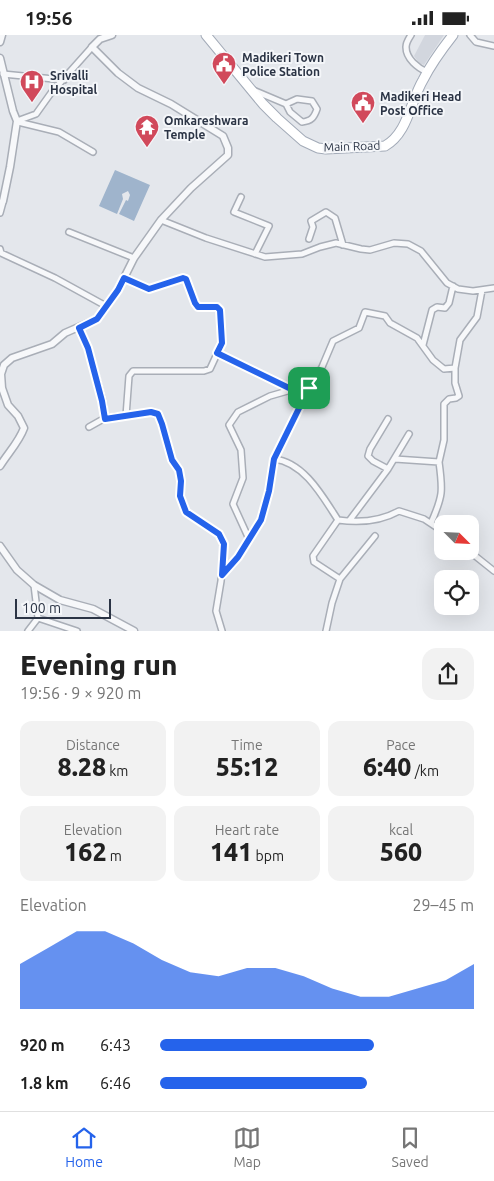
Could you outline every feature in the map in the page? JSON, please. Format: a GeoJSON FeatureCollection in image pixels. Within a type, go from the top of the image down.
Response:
{"type":"FeatureCollection","features":[{"type":"Feature","properties":{"kind":"main road","name":"Main Road"},"geometry":{"type":"LineString","coordinates":[[206,35],[263,104],[292,132],[311,145],[326,149],[385,146],[393,141],[399,135],[416,93],[427,72],[453,35]]}},
{"type":"Feature","properties":{"kind":"street"},"geometry":{"type":"LineString","coordinates":[[0,42],[2,35]]}},
{"type":"Feature","properties":{"kind":"street"},"geometry":{"type":"LineString","coordinates":[[17,121],[36,114],[51,93],[92,47],[100,39],[112,35]]}},
{"type":"Feature","properties":{"kind":"street"},"geometry":{"type":"LineString","coordinates":[[410,35],[406,48],[410,59],[418,69],[427,72]]}},
{"type":"Feature","properties":{"kind":"street"},"geometry":{"type":"LineString","coordinates":[[470,35],[476,43],[494,46]]}},
{"type":"Feature","properties":{"kind":"street"},"geometry":{"type":"LineString","coordinates":[[0,466],[20,438],[24,427],[18,416],[8,405],[1,388],[1,374],[4,365],[12,358],[52,344],[65,333],[97,319],[118,290],[134,258],[161,220],[191,188],[228,155],[228,148],[223,136],[171,104],[138,87],[118,73],[92,47]]}},
{"type":"Feature","properties":{"kind":"street"},"geometry":{"type":"LineString","coordinates":[[0,59],[12,111],[17,121],[0,213]]}},
{"type":"Feature","properties":{"kind":"street"},"geometry":{"type":"LineString","coordinates":[[2,69],[64,80]]}},
{"type":"Feature","properties":{"kind":"street"},"geometry":{"type":"LineString","coordinates":[[251,89],[286,104],[290,113],[302,121],[308,121],[314,117],[317,109],[312,101],[297,99],[286,104]]}},
{"type":"Feature","properties":{"kind":"street"},"geometry":{"type":"LineString","coordinates":[[17,121],[59,133],[93,152]]}},
{"type":"Feature","properties":{"kind":"street"},"geometry":{"type":"LineString","coordinates":[[241,197],[234,212],[268,226],[255,253]]}},
{"type":"Feature","properties":{"kind":"street"},"geometry":{"type":"LineString","coordinates":[[309,239],[313,227],[311,221],[326,212],[335,218],[343,245]]}},
{"type":"Feature","properties":{"kind":"street"},"geometry":{"type":"LineString","coordinates":[[161,220],[206,238],[265,257],[302,255],[320,247],[336,243],[370,250],[394,243],[408,243],[421,251],[447,283],[458,289],[473,291],[494,288]]}},
{"type":"Feature","properties":{"kind":"street"},"geometry":{"type":"LineString","coordinates":[[68,232],[134,258]]}},
{"type":"Feature","properties":{"kind":"street"},"geometry":{"type":"LineString","coordinates":[[0,249],[0,253],[55,278],[106,306]]}},
{"type":"Feature","properties":{"kind":"street"},"geometry":{"type":"LineString","coordinates":[[124,278],[149,289],[183,278],[186,279],[198,307],[217,307],[220,310],[222,343],[210,369],[204,371],[133,371],[129,376],[126,416]]}},
{"type":"Feature","properties":{"kind":"street"},"geometry":{"type":"LineString","coordinates":[[423,345],[432,311],[437,307],[445,308],[449,303],[453,286]]}},
{"type":"Feature","properties":{"kind":"street"},"geometry":{"type":"LineString","coordinates":[[430,523],[440,503],[442,491],[439,462],[444,440],[444,404],[449,399],[456,399],[459,396],[455,368],[460,340],[477,317],[482,290]]}},
{"type":"Feature","properties":{"kind":"street"},"geometry":{"type":"LineString","coordinates":[[222,575],[261,520],[269,491],[274,459],[309,388],[322,367],[333,341],[359,329],[365,312],[385,316],[390,323],[417,338],[432,360],[444,369],[455,368]]}},
{"type":"Feature","properties":{"kind":"street"},"geometry":{"type":"LineString","coordinates":[[79,328],[88,348],[105,419]]}},
{"type":"Feature","properties":{"kind":"street"},"geometry":{"type":"LineString","coordinates":[[217,353],[291,389]]}},
{"type":"Feature","properties":{"kind":"street"},"geometry":{"type":"LineString","coordinates":[[249,539],[233,503],[244,478],[241,451],[229,425],[238,412],[270,396],[291,389],[309,388]]}},
{"type":"Feature","properties":{"kind":"street"},"geometry":{"type":"LineString","coordinates":[[89,427],[105,419],[151,412],[158,414],[172,460],[179,470],[181,481],[180,496],[186,512],[219,534],[224,544],[222,575],[216,611],[222,631]]}},
{"type":"Feature","properties":{"kind":"street"},"geometry":{"type":"LineString","coordinates":[[388,419],[370,449],[368,456],[388,469]]}},
{"type":"Feature","properties":{"kind":"street"},"geometry":{"type":"LineString","coordinates":[[349,521],[395,459],[409,434]]}},
{"type":"Feature","properties":{"kind":"street"},"geometry":{"type":"LineString","coordinates":[[274,459],[285,460],[306,476],[338,520]]}},
{"type":"Feature","properties":{"kind":"street"},"geometry":{"type":"LineString","coordinates":[[395,459],[439,462]]}},
{"type":"Feature","properties":{"kind":"street"},"geometry":{"type":"LineString","coordinates":[[338,520],[349,521],[388,517],[399,511],[424,519],[434,526]]}},
{"type":"Feature","properties":{"kind":"street"},"geometry":{"type":"LineString","coordinates":[[338,520],[313,556],[314,562],[340,579]]}},
{"type":"Feature","properties":{"kind":"street"},"geometry":{"type":"LineString","coordinates":[[326,631],[340,579],[375,536]]}},
{"type":"Feature","properties":{"kind":"street"},"geometry":{"type":"LineString","coordinates":[[0,546],[17,570],[34,585],[60,599],[93,609],[134,631]]}},
{"type":"Feature","properties":{"kind":"street"},"geometry":{"type":"LineString","coordinates":[[479,559],[494,571]]}},
{"type":"Feature","properties":{"kind":"street"},"geometry":{"type":"LineString","coordinates":[[28,631],[38,618],[34,585]]}},
{"type":"Feature","properties":{"kind":"street"},"geometry":{"type":"LineString","coordinates":[[38,618],[78,631]]}},
{"type":"Feature","properties":{"kind":"shaded area"},"geometry":{"type":"Polygon","coordinates":[[[425,35],[444,35],[424,65],[419,63],[414,56],[425,35]]]}},
{"type":"Feature","properties":{"kind":"water"},"geometry":{"type":"Polygon","coordinates":[[[115,170],[150,185],[134,221],[119,214],[126,200],[128,201],[130,195],[128,191],[122,194],[123,199],[117,214],[99,206],[115,170]]]}},
{"type":"Feature","properties":{"kind":"place","name":"Madikeri Town Police Station"},"geometry":{"type":"Point","coordinates":[224,85]}},
{"type":"Feature","properties":{"kind":"place","name":"Srivalli Hospital"},"geometry":{"type":"Point","coordinates":[32,103]}},
{"type":"Feature","properties":{"kind":"place","name":"Madikeri Head Post Office"},"geometry":{"type":"Point","coordinates":[363,124]}},
{"type":"Feature","properties":{"kind":"place","name":"Omkareshwara Temple"},"geometry":{"type":"Point","coordinates":[147,148]}},
{"type":"Feature","properties":{"kind":"route"},"geometry":{"type":"LineString","coordinates":[[124,278],[149,289],[183,278],[186,279],[198,307],[217,307],[220,310],[222,343],[217,353],[291,389],[309,388],[274,459],[269,491],[261,520],[238,557],[222,575],[224,544],[219,534],[186,512],[180,496],[181,481],[179,470],[172,460],[158,414],[151,412],[105,419],[88,348],[79,328],[97,319],[118,290],[124,278]]}}]}
